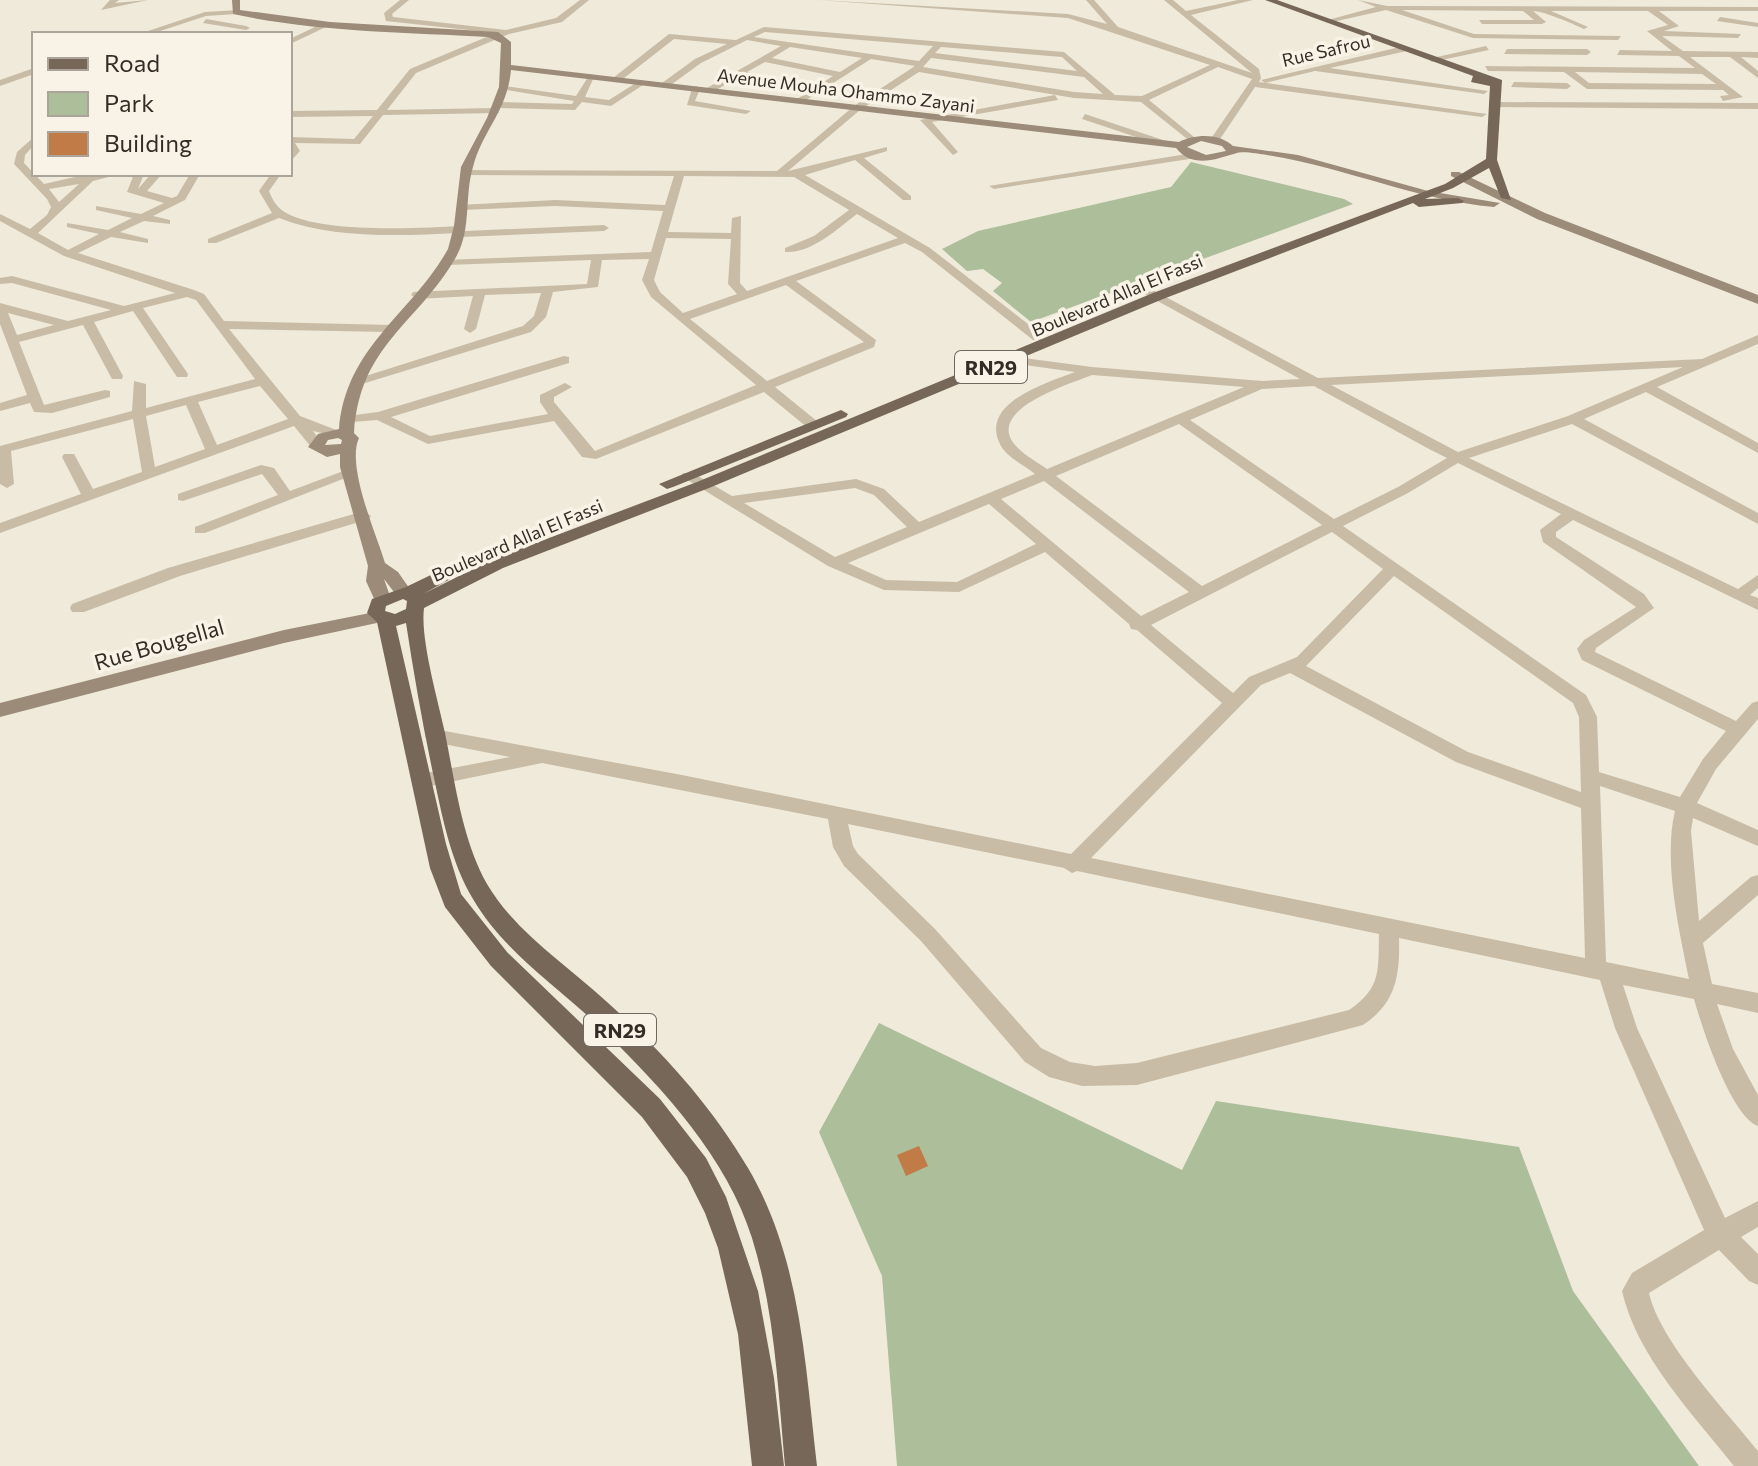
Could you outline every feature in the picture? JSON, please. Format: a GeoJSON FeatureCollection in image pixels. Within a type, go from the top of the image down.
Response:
{"type":"FeatureCollection","features":[{"type":"Feature","properties":{"kind":"main road"},"geometry":{"type":"LineString","coordinates":[[1269,0],[1485,78]]}},
{"type":"Feature","properties":{"kind":"main road","name":"Boulevard Allal El Fassi"},"geometry":{"type":"LineString","coordinates":[[411,600],[452,570],[1037,337],[1460,176],[1491,160],[1485,78]]}},
{"type":"Feature","properties":{"kind":"main road","name":"Boulevard Allal El Fassi"},"geometry":{"type":"LineString","coordinates":[[1460,176],[1479,156],[1484,142],[1487,110]]}},
{"type":"Feature","properties":{"kind":"main road"},"geometry":{"type":"LineString","coordinates":[[1491,160],[1501,201]]}},
{"type":"Feature","properties":{"kind":"main road","name":"Boulevard Allal El Fassi"},"geometry":{"type":"LineString","coordinates":[[411,600],[1012,359],[1153,294],[1403,204],[1428,190]]}},
{"type":"Feature","properties":{"kind":"main road"},"geometry":{"type":"LineString","coordinates":[[1403,204],[1458,201]]}},
{"type":"Feature","properties":{"kind":"main road","name":"RN29"},"geometry":{"type":"LineString","coordinates":[[768,1466],[752,1330],[729,1242],[705,1184],[673,1134],[642,1097],[524,985],[464,918],[443,878],[433,780],[434,736],[411,600],[381,609],[433,780],[467,865],[494,911],[630,1040],[697,1114],[753,1205],[775,1272],[801,1466]]}},
{"type":"Feature","properties":{"kind":"street"},"geometry":{"type":"LineString","coordinates":[[115,0],[104,8],[144,0]]}},
{"type":"Feature","properties":{"kind":"street"},"geometry":{"type":"LineString","coordinates":[[405,0],[388,13],[389,19],[502,33]]}},
{"type":"Feature","properties":{"kind":"street"},"geometry":{"type":"LineString","coordinates":[[292,141],[357,142],[417,68],[502,33],[559,20],[585,0]]}},
{"type":"Feature","properties":{"kind":"street"},"geometry":{"type":"LineString","coordinates":[[822,0],[1068,16],[1115,29],[1255,81],[1487,110],[1588,105],[1758,106]]}},
{"type":"Feature","properties":{"kind":"street"},"geometry":{"type":"LineString","coordinates":[[1090,0],[1115,29]]}},
{"type":"Feature","properties":{"kind":"street"},"geometry":{"type":"LineString","coordinates":[[1168,0],[1249,63],[1255,81]]}},
{"type":"Feature","properties":{"kind":"street"},"geometry":{"type":"LineString","coordinates":[[1183,14],[1249,0]]}},
{"type":"Feature","properties":{"kind":"street"},"geometry":{"type":"LineString","coordinates":[[1362,0],[1484,37],[1542,37],[1584,27],[1606,28],[1636,53]]}},
{"type":"Feature","properties":{"kind":"street"},"geometry":{"type":"LineString","coordinates":[[1637,0],[1675,27],[1650,30],[1738,97],[1717,98],[1727,105]]}},
{"type":"Feature","properties":{"kind":"street"},"geometry":{"type":"LineString","coordinates":[[1716,0],[1743,9],[1758,9]]}},
{"type":"Feature","properties":{"kind":"street"},"geometry":{"type":"LineString","coordinates":[[1328,21],[1383,8],[1480,4],[1589,11],[1694,9],[1729,4]]}},
{"type":"Feature","properties":{"kind":"street"},"geometry":{"type":"LineString","coordinates":[[1480,4],[1486,48],[1485,78]]}},
{"type":"Feature","properties":{"kind":"street"},"geometry":{"type":"LineString","coordinates":[[153,32],[236,6],[272,19],[324,26],[502,33]]}},
{"type":"Feature","properties":{"kind":"street"},"geometry":{"type":"LineString","coordinates":[[1526,9],[1545,25]]}},
{"type":"Feature","properties":{"kind":"street"},"geometry":{"type":"LineString","coordinates":[[1544,9],[1558,21],[1576,21],[1584,27]]}},
{"type":"Feature","properties":{"kind":"street"},"geometry":{"type":"LineString","coordinates":[[1694,9],[1720,19],[1758,27]]}},
{"type":"Feature","properties":{"kind":"street"},"geometry":{"type":"LineString","coordinates":[[1589,11],[1629,16],[1641,21],[1681,22]]}},
{"type":"Feature","properties":{"kind":"street"},"geometry":{"type":"LineString","coordinates":[[191,18],[247,30]]}},
{"type":"Feature","properties":{"kind":"street"},"geometry":{"type":"LineString","coordinates":[[239,32],[272,19]]}},
{"type":"Feature","properties":{"kind":"street"},"geometry":{"type":"LineString","coordinates":[[1720,19],[1741,33]]}},
{"type":"Feature","properties":{"kind":"street"},"geometry":{"type":"LineString","coordinates":[[1482,22],[1545,25],[1580,38],[1618,38]]}},
{"type":"Feature","properties":{"kind":"street"},"geometry":{"type":"LineString","coordinates":[[202,32],[223,24]]}},
{"type":"Feature","properties":{"kind":"street"},"geometry":{"type":"LineString","coordinates":[[1527,25],[1559,52]]}},
{"type":"Feature","properties":{"kind":"street"},"geometry":{"type":"LineString","coordinates":[[292,41],[324,26]]}},
{"type":"Feature","properties":{"kind":"street"},"geometry":{"type":"LineString","coordinates":[[1654,33],[1741,33],[1758,27]]}},
{"type":"Feature","properties":{"kind":"street"},"geometry":{"type":"LineString","coordinates":[[665,85],[698,61],[743,40],[755,30],[764,29],[1069,57],[1113,98]]}},
{"type":"Feature","properties":{"kind":"street"},"geometry":{"type":"LineString","coordinates":[[1568,32],[1610,70]]}},
{"type":"Feature","properties":{"kind":"street"},"geometry":{"type":"LineString","coordinates":[[381,609],[375,581],[377,566],[343,434],[357,381],[388,328],[447,262],[461,232],[466,172],[498,108],[504,89],[507,67],[506,42],[502,33]]}},
{"type":"Feature","properties":{"kind":"street"},"geometry":{"type":"LineString","coordinates":[[1731,54],[1741,33]]}},
{"type":"Feature","properties":{"kind":"street"},"geometry":{"type":"LineString","coordinates":[[616,80],[672,36],[790,44],[989,81],[1113,98],[1143,99],[1216,65]]}},
{"type":"Feature","properties":{"kind":"street"},"geometry":{"type":"LineString","coordinates":[[1601,38],[1682,105]]}},
{"type":"Feature","properties":{"kind":"street"},"geometry":{"type":"LineString","coordinates":[[781,172],[857,108],[919,67],[940,43]]}},
{"type":"Feature","properties":{"kind":"street"},"geometry":{"type":"LineString","coordinates":[[710,90],[790,44]]}},
{"type":"Feature","properties":{"kind":"street"},"geometry":{"type":"LineString","coordinates":[[1432,59],[1486,48]]}},
{"type":"Feature","properties":{"kind":"street"},"geometry":{"type":"LineString","coordinates":[[989,81],[1005,49]]}},
{"type":"Feature","properties":{"kind":"street","name":"Rue Safrou"},"geometry":{"type":"LineString","coordinates":[[1255,81],[1404,49]]}},
{"type":"Feature","properties":{"kind":"street"},"geometry":{"type":"LineString","coordinates":[[1507,52],[1587,52]]}},
{"type":"Feature","properties":{"kind":"street"},"geometry":{"type":"LineString","coordinates":[[1620,53],[1758,55]]}},
{"type":"Feature","properties":{"kind":"street"},"geometry":{"type":"LineString","coordinates":[[1660,53],[1685,71]]}},
{"type":"Feature","properties":{"kind":"street"},"geometry":{"type":"LineString","coordinates":[[1731,54],[1758,75]]}},
{"type":"Feature","properties":{"kind":"street"},"geometry":{"type":"LineString","coordinates":[[928,55],[1088,75]]}},
{"type":"Feature","properties":{"kind":"street"},"geometry":{"type":"LineString","coordinates":[[800,101],[869,57]]}},
{"type":"Feature","properties":{"kind":"street"},"geometry":{"type":"LineString","coordinates":[[765,59],[842,75]]}},
{"type":"Feature","properties":{"kind":"street"},"geometry":{"type":"LineString","coordinates":[[1650,61],[1664,71]]}},
{"type":"Feature","properties":{"kind":"street","name":"Avenue Mouha Ohammo Zayani"},"geometry":{"type":"LineString","coordinates":[[507,67],[1163,143],[1215,140]]}},
{"type":"Feature","properties":{"kind":"street"},"geometry":{"type":"LineString","coordinates":[[1316,69],[1485,78],[1547,69],[1704,71]]}},
{"type":"Feature","properties":{"kind":"street"},"geometry":{"type":"LineString","coordinates":[[1547,69],[1588,105]]}},
{"type":"Feature","properties":{"kind":"street"},"geometry":{"type":"LineString","coordinates":[[1567,70],[1587,86],[1725,87]]}},
{"type":"Feature","properties":{"kind":"street"},"geometry":{"type":"LineString","coordinates":[[0,83],[32,72]]}},
{"type":"Feature","properties":{"kind":"street"},"geometry":{"type":"LineString","coordinates":[[738,73],[818,90]]}},
{"type":"Feature","properties":{"kind":"street"},"geometry":{"type":"LineString","coordinates":[[292,114],[572,108],[590,77]]}},
{"type":"Feature","properties":{"kind":"street"},"geometry":{"type":"LineString","coordinates":[[1255,81],[1215,140],[1232,149],[1301,159],[1428,190],[1501,201]]}},
{"type":"Feature","properties":{"kind":"street"},"geometry":{"type":"LineString","coordinates":[[504,89],[615,102],[642,83]]}},
{"type":"Feature","properties":{"kind":"street"},"geometry":{"type":"LineString","coordinates":[[1514,85],[1588,89],[1587,86]]}},
{"type":"Feature","properties":{"kind":"street"},"geometry":{"type":"LineString","coordinates":[[1611,86],[1634,105]]}},
{"type":"Feature","properties":{"kind":"street"},"geometry":{"type":"LineString","coordinates":[[696,89],[690,103],[746,111]]}},
{"type":"Feature","properties":{"kind":"street"},"geometry":{"type":"LineString","coordinates":[[953,152],[925,120],[1074,95]]}},
{"type":"Feature","properties":{"kind":"street"},"geometry":{"type":"LineString","coordinates":[[1143,99],[1186,142],[1183,151],[1193,156]]}},
{"type":"Feature","properties":{"kind":"street"},"geometry":{"type":"LineString","coordinates":[[1085,117],[1163,143]]}},
{"type":"Feature","properties":{"kind":"street"},"geometry":{"type":"LineString","coordinates":[[32,142],[18,158],[32,175]]}},
{"type":"Feature","properties":{"kind":"street"},"geometry":{"type":"LineString","coordinates":[[796,174],[884,149]]}},
{"type":"Feature","properties":{"kind":"street"},"geometry":{"type":"LineString","coordinates":[[994,186],[1193,156],[1223,157],[1232,149]]}},
{"type":"Feature","properties":{"kind":"street"},"geometry":{"type":"LineString","coordinates":[[858,158],[907,198]]}},
{"type":"Feature","properties":{"kind":"street"},"geometry":{"type":"LineString","coordinates":[[466,172],[594,204],[669,208]]}},
{"type":"Feature","properties":{"kind":"street"},"geometry":{"type":"LineString","coordinates":[[680,172],[653,255],[648,280],[655,294],[813,425]]}},
{"type":"Feature","properties":{"kind":"street"},"geometry":{"type":"LineString","coordinates":[[462,207],[530,188],[680,172],[796,174],[887,224],[926,250],[1037,337]]}},
{"type":"Feature","properties":{"kind":"street"},"geometry":{"type":"LineString","coordinates":[[33,176],[56,207]]}},
{"type":"Feature","properties":{"kind":"street"},"geometry":{"type":"LineString","coordinates":[[40,188],[90,176]]}},
{"type":"Feature","properties":{"kind":"street"},"geometry":{"type":"LineString","coordinates":[[29,235],[93,176]]}},
{"type":"Feature","properties":{"kind":"street"},"geometry":{"type":"LineString","coordinates":[[138,176],[131,190],[173,202]]}},
{"type":"Feature","properties":{"kind":"street"},"geometry":{"type":"LineString","coordinates":[[140,193],[155,176]]}},
{"type":"Feature","properties":{"kind":"street"},"geometry":{"type":"LineString","coordinates":[[68,254],[173,202],[185,194],[194,176]]}},
{"type":"Feature","properties":{"kind":"street"},"geometry":{"type":"LineString","coordinates":[[275,176],[264,191],[279,214],[302,222],[391,231],[605,234],[594,204]]}},
{"type":"Feature","properties":{"kind":"street"},"geometry":{"type":"LineString","coordinates":[[1460,176],[1501,201],[1758,299]]}},
{"type":"Feature","properties":{"kind":"street"},"geometry":{"type":"LineString","coordinates":[[1428,190],[1458,201],[1501,201]]}},
{"type":"Feature","properties":{"kind":"street"},"geometry":{"type":"LineString","coordinates":[[100,208],[166,222]]}},
{"type":"Feature","properties":{"kind":"street"},"geometry":{"type":"LineString","coordinates":[[789,250],[818,238],[858,208]]}},
{"type":"Feature","properties":{"kind":"street"},"geometry":{"type":"LineString","coordinates":[[212,241],[279,214]]}},
{"type":"Feature","properties":{"kind":"street"},"geometry":{"type":"LineString","coordinates":[[0,217],[68,254],[200,297],[263,381],[300,421],[307,436],[350,470]]}},
{"type":"Feature","properties":{"kind":"street"},"geometry":{"type":"LineString","coordinates":[[737,218],[734,284],[746,296]]}},
{"type":"Feature","properties":{"kind":"street"},"geometry":{"type":"LineString","coordinates":[[867,252],[881,238],[887,224]]}},
{"type":"Feature","properties":{"kind":"street"},"geometry":{"type":"LineString","coordinates":[[71,225],[144,241]]}},
{"type":"Feature","properties":{"kind":"street"},"geometry":{"type":"LineString","coordinates":[[660,235],[736,236]]}},
{"type":"Feature","properties":{"kind":"street"},"geometry":{"type":"LineString","coordinates":[[681,318],[908,238]]}},
{"type":"Feature","properties":{"kind":"street"},"geometry":{"type":"LineString","coordinates":[[867,252],[926,250]]}},
{"type":"Feature","properties":{"kind":"street"},"geometry":{"type":"LineString","coordinates":[[447,262],[653,255]]}},
{"type":"Feature","properties":{"kind":"street"},"geometry":{"type":"LineString","coordinates":[[417,295],[592,286],[597,257]]}},
{"type":"Feature","properties":{"kind":"street"},"geometry":{"type":"LineString","coordinates":[[0,281],[12,279],[130,309],[182,374]]}},
{"type":"Feature","properties":{"kind":"street"},"geometry":{"type":"LineString","coordinates":[[565,387],[553,391],[546,398],[590,456],[768,388],[871,342],[789,282]]}},
{"type":"Feature","properties":{"kind":"street"},"geometry":{"type":"LineString","coordinates":[[357,381],[527,329],[540,317],[548,289]]}},
{"type":"Feature","properties":{"kind":"street"},"geometry":{"type":"LineString","coordinates":[[12,340],[190,292]]}},
{"type":"Feature","properties":{"kind":"street"},"geometry":{"type":"LineString","coordinates":[[470,329],[480,292]]}},
{"type":"Feature","properties":{"kind":"street"},"geometry":{"type":"LineString","coordinates":[[1153,294],[1570,515],[1758,605]]}},
{"type":"Feature","properties":{"kind":"street"},"geometry":{"type":"LineString","coordinates":[[1,311],[67,325]]}},
{"type":"Feature","properties":{"kind":"street"},"geometry":{"type":"LineString","coordinates":[[1,311],[32,398],[43,410],[105,394]]}},
{"type":"Feature","properties":{"kind":"street"},"geometry":{"type":"LineString","coordinates":[[87,320],[117,376]]}},
{"type":"Feature","properties":{"kind":"street"},"geometry":{"type":"LineString","coordinates":[[220,325],[388,328]]}},
{"type":"Feature","properties":{"kind":"street"},"geometry":{"type":"LineString","coordinates":[[1137,625],[1403,490],[1458,457],[1573,419],[1758,339]]}},
{"type":"Feature","properties":{"kind":"street"},"geometry":{"type":"LineString","coordinates":[[990,356],[1092,371],[1262,385],[1700,362]]}},
{"type":"Feature","properties":{"kind":"street"},"geometry":{"type":"LineString","coordinates":[[322,448],[379,416],[564,360]]}},
{"type":"Feature","properties":{"kind":"street"},"geometry":{"type":"LineString","coordinates":[[1092,371],[1009,408],[1000,425],[1008,447],[1200,592]]}},
{"type":"Feature","properties":{"kind":"street"},"geometry":{"type":"LineString","coordinates":[[7,484],[2,450],[263,381]]}},
{"type":"Feature","properties":{"kind":"street"},"geometry":{"type":"LineString","coordinates":[[139,384],[139,415],[149,472]]}},
{"type":"Feature","properties":{"kind":"street"},"geometry":{"type":"LineString","coordinates":[[834,563],[1262,385]]}},
{"type":"Feature","properties":{"kind":"street"},"geometry":{"type":"LineString","coordinates":[[1647,387],[1758,449]]}},
{"type":"Feature","properties":{"kind":"street"},"geometry":{"type":"LineString","coordinates":[[0,407],[32,398]]}},
{"type":"Feature","properties":{"kind":"street"},"geometry":{"type":"LineString","coordinates":[[191,400],[212,450]]}},
{"type":"Feature","properties":{"kind":"street"},"geometry":{"type":"LineString","coordinates":[[379,416],[428,440],[557,416]]}},
{"type":"Feature","properties":{"kind":"street"},"geometry":{"type":"LineString","coordinates":[[1180,419],[1580,699],[1588,717],[1602,970],[1720,1233],[1758,1272]]}},
{"type":"Feature","properties":{"kind":"street"},"geometry":{"type":"LineString","coordinates":[[1573,419],[1758,519]]}},
{"type":"Feature","properties":{"kind":"street"},"geometry":{"type":"LineString","coordinates":[[0,528],[90,497],[149,472],[300,421],[343,434]]}},
{"type":"Feature","properties":{"kind":"street"},"geometry":{"type":"LineString","coordinates":[[69,457],[90,497]]}},
{"type":"Feature","properties":{"kind":"street"},"geometry":{"type":"LineString","coordinates":[[183,497],[261,469],[269,471],[287,497]]}},
{"type":"Feature","properties":{"kind":"street"},"geometry":{"type":"LineString","coordinates":[[200,530],[350,470]]}},
{"type":"Feature","properties":{"kind":"street"},"geometry":{"type":"LineString","coordinates":[[688,476],[733,500],[834,563],[884,585],[950,589],[1044,546]]}},
{"type":"Feature","properties":{"kind":"street"},"geometry":{"type":"LineString","coordinates":[[733,500],[856,483],[879,492],[918,529]]}},
{"type":"Feature","properties":{"kind":"street"},"geometry":{"type":"LineString","coordinates":[[991,498],[1137,625],[1233,703]]}},
{"type":"Feature","properties":{"kind":"street"},"geometry":{"type":"LineString","coordinates":[[1570,515],[1548,530],[1548,539],[1638,598],[1646,608],[1587,646],[1588,656],[1739,730]]}},
{"type":"Feature","properties":{"kind":"street"},"geometry":{"type":"LineString","coordinates":[[78,608],[163,575],[364,516]]}},
{"type":"Feature","properties":{"kind":"street"},"geometry":{"type":"LineString","coordinates":[[377,566],[392,576],[411,600]]}},
{"type":"Feature","properties":{"kind":"street"},"geometry":{"type":"LineString","coordinates":[[1072,865],[1261,677],[1293,667],[1394,567]]}},
{"type":"Feature","properties":{"kind":"street"},"geometry":{"type":"LineString","coordinates":[[1739,596],[1758,580]]}},
{"type":"Feature","properties":{"kind":"street","name":"Rue Bougellal"},"geometry":{"type":"LineString","coordinates":[[0,710],[381,609]]}},
{"type":"Feature","properties":{"kind":"street"},"geometry":{"type":"LineString","coordinates":[[1293,667],[1462,757],[1592,804]]}},
{"type":"Feature","properties":{"kind":"street"},"geometry":{"type":"LineString","coordinates":[[1758,709],[1697,781],[1684,806],[1682,843],[1702,991],[1722,1051],[1758,1115]]}},
{"type":"Feature","properties":{"kind":"street"},"geometry":{"type":"LineString","coordinates":[[434,736],[1389,926],[1758,1003]]}},
{"type":"Feature","properties":{"kind":"street"},"geometry":{"type":"LineString","coordinates":[[433,780],[541,758]]}},
{"type":"Feature","properties":{"kind":"street"},"geometry":{"type":"LineString","coordinates":[[1590,776],[1684,806],[1758,838]]}},
{"type":"Feature","properties":{"kind":"street"},"geometry":{"type":"LineString","coordinates":[[837,815],[843,847],[862,873],[928,935],[1033,1055],[1049,1068],[1067,1074],[1095,1077],[1137,1074],[1355,1018],[1383,996],[1388,975],[1389,926]]}},
{"type":"Feature","properties":{"kind":"street"},"geometry":{"type":"LineString","coordinates":[[1694,938],[1757,884]]}},
{"type":"Feature","properties":{"kind":"street"},"geometry":{"type":"LineString","coordinates":[[1752,1466],[1662,1346],[1635,1298],[1641,1282],[1758,1213]]}},
{"type":"Feature","properties":{"kind":"green space"},"geometry":{"type":"Polygon","coordinates":[[[1191,162],[1344,199],[1353,204],[1031,322],[993,291],[1002,283],[983,269],[967,271],[942,249],[978,231],[1171,187],[1191,162]]]}},
{"type":"Feature","properties":{"kind":"green space"},"geometry":{"type":"Polygon","coordinates":[[[879,1023],[1182,1170],[1216,1101],[1519,1147],[1573,1291],[1699,1466],[897,1466],[882,1276],[819,1132],[879,1023]]]}},
{"type":"Feature","properties":{"kind":"building"},"geometry":{"type":"Polygon","coordinates":[[[919,1146],[928,1166],[906,1176],[897,1155],[919,1146]]]}}]}
